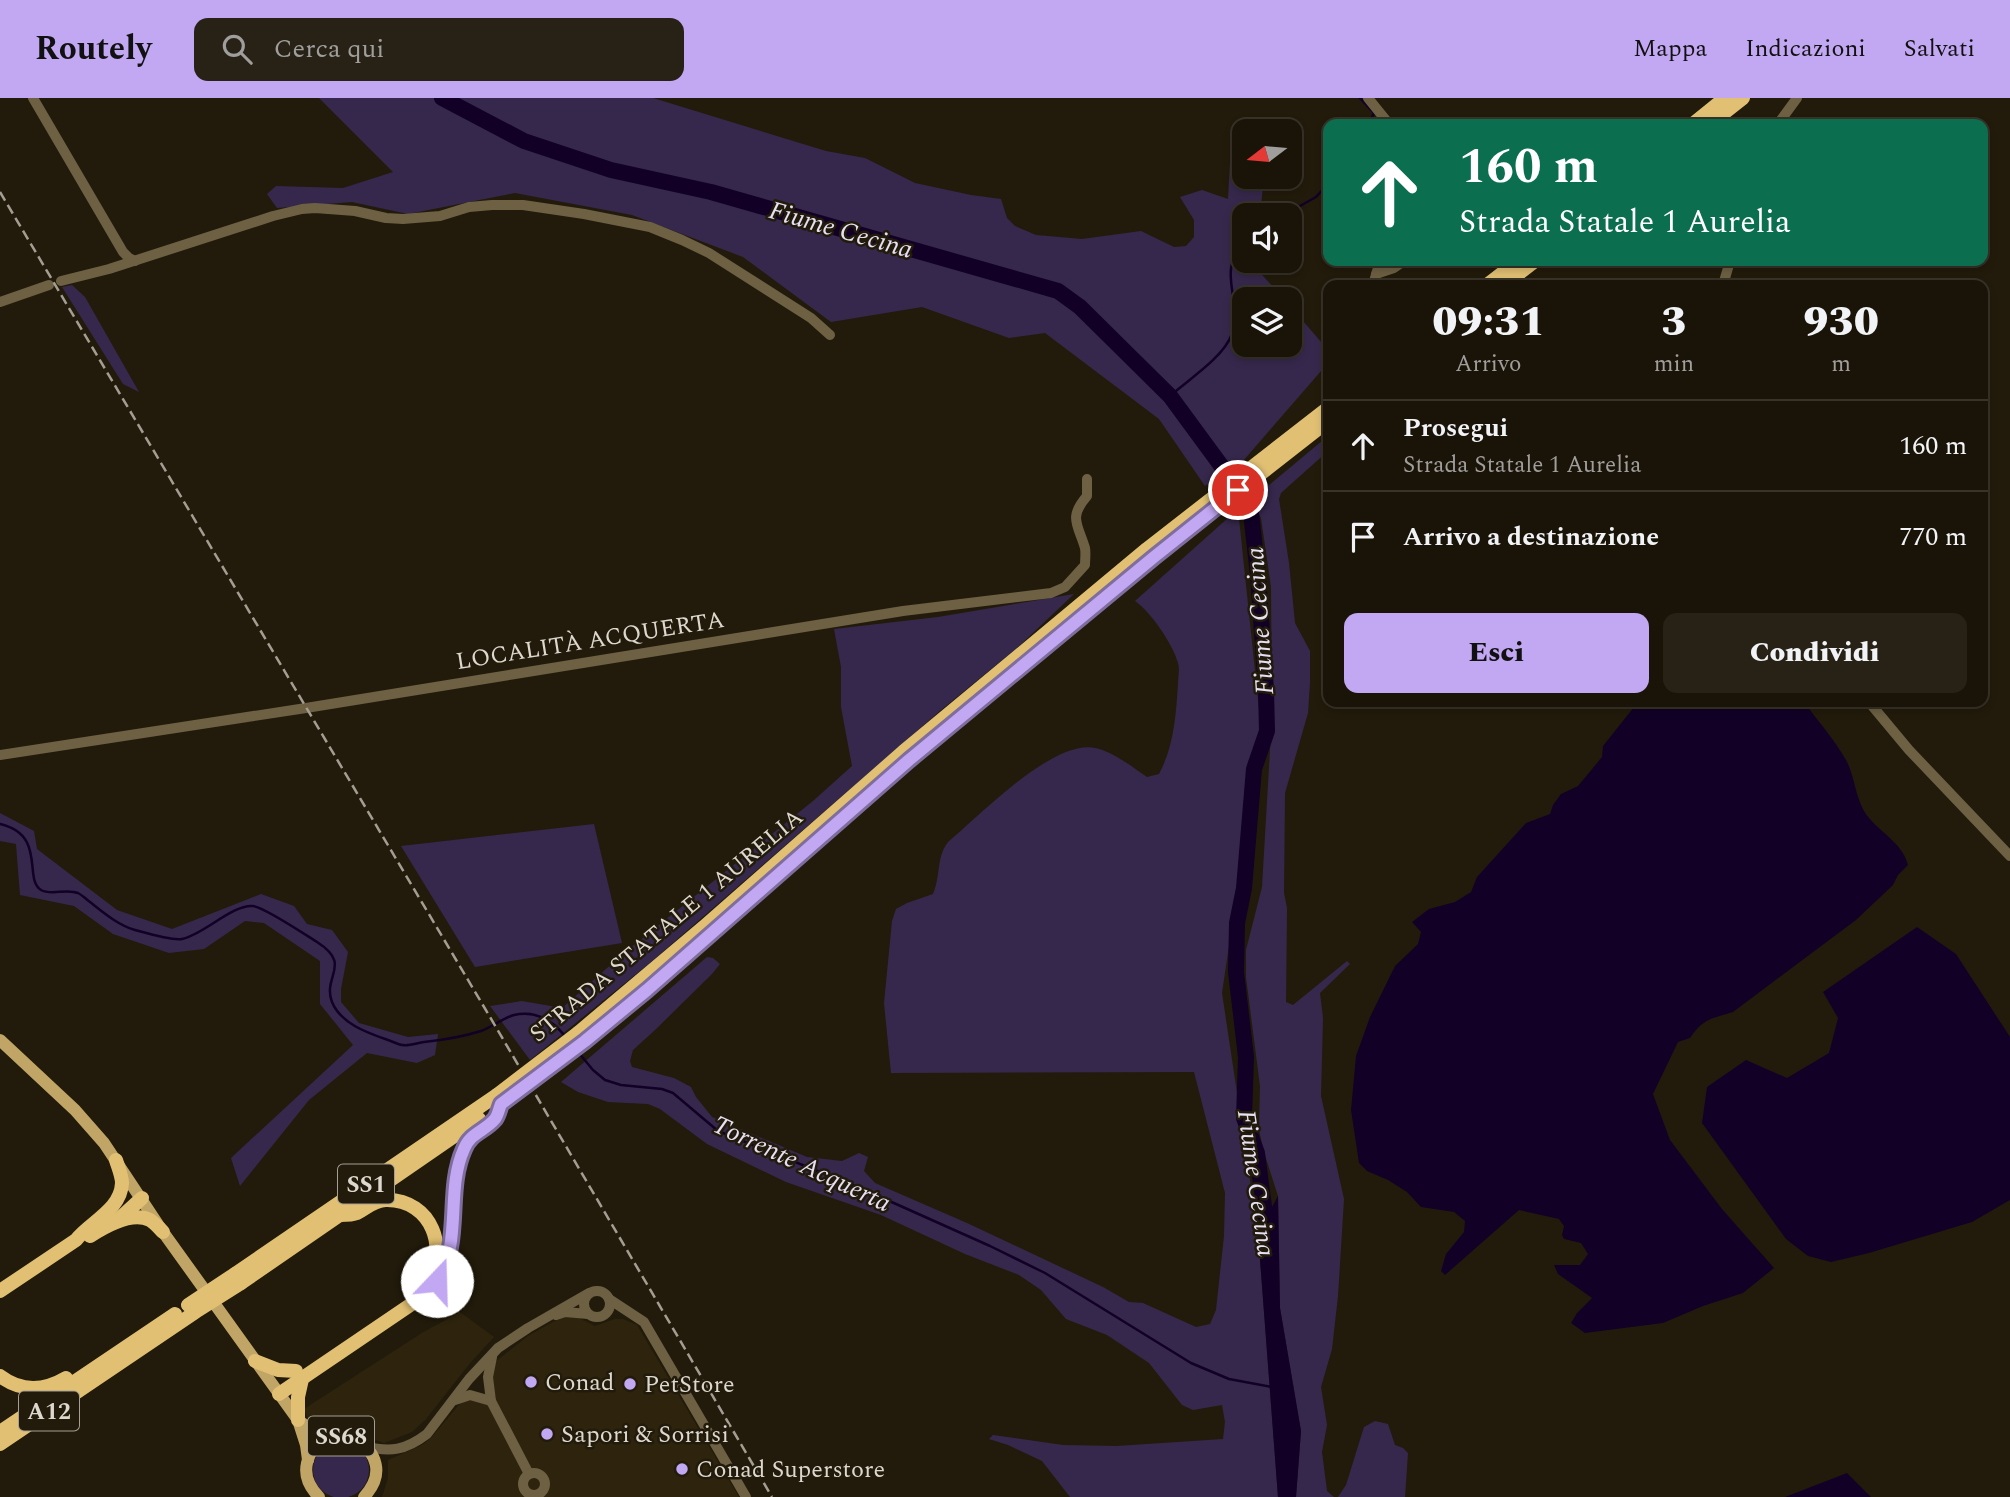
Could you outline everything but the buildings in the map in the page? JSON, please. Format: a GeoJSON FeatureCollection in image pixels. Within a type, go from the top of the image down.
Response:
{"type":"FeatureCollection","features":[{"type":"Feature","properties":{"kind":"highway"},"geometry":{"type":"LineString","coordinates":[[1693,119],[1694,114],[1714,98]]}},
{"type":"Feature","properties":{"kind":"highway"},"geometry":{"type":"LineString","coordinates":[[1698,119],[1725,98]]}},
{"type":"Feature","properties":{"kind":"highway"},"geometry":{"type":"LineString","coordinates":[[1716,119],[1743,98]]}},
{"type":"Feature","properties":{"kind":"highway"},"geometry":{"type":"LineString","coordinates":[[1493,280],[1512,266]]}},
{"type":"Feature","properties":{"kind":"highway"},"geometry":{"type":"LineString","coordinates":[[1510,280],[1529,266]]}},
{"type":"Feature","properties":{"kind":"highway","name":"STRADA STATALE 1 AURELIA"},"geometry":{"type":"LineString","coordinates":[[0,1432],[87,1373],[340,1215],[501,1100],[686,950],[1150,553],[1285,447],[1323,413]]}},
{"type":"Feature","properties":{"kind":"highway","name":"STRADA STATALE 1 AURELIA"},"geometry":{"type":"LineString","coordinates":[[1285,447],[1323,424]]}},
{"type":"Feature","properties":{"kind":"highway"},"geometry":{"type":"LineString","coordinates":[[277,1391],[422,1297],[437,1281],[448,1257],[462,1152],[474,1134],[495,1119],[501,1100]]}},
{"type":"Feature","properties":{"kind":"highway","name":"STRADA STATALE 1 AURELIA"},"geometry":{"type":"LineString","coordinates":[[238,1279],[501,1100]]}},
{"type":"Feature","properties":{"kind":"highway"},"geometry":{"type":"LineString","coordinates":[[114,1214],[122,1183],[116,1160]]}},
{"type":"Feature","properties":{"kind":"highway"},"geometry":{"type":"LineString","coordinates":[[0,1291],[76,1240],[89,1236],[114,1214],[142,1198]]}},
{"type":"Feature","properties":{"kind":"highway","name":"SS1"},"geometry":{"type":"LineString","coordinates":[[299,1375],[417,1291],[429,1277],[436,1261],[437,1244],[432,1228],[422,1214],[405,1203],[380,1200],[354,1214],[340,1215]]}},
{"type":"Feature","properties":{"kind":"highway"},"geometry":{"type":"LineString","coordinates":[[114,1214],[150,1220],[163,1232]]}},
{"type":"Feature","properties":{"kind":"highway","name":"STRADA STATALE 1 AURELIA"},"geometry":{"type":"LineString","coordinates":[[0,1444],[191,1309]]}},
{"type":"Feature","properties":{"kind":"highway"},"geometry":{"type":"LineString","coordinates":[[255,1361],[299,1375]]}},
{"type":"Feature","properties":{"kind":"highway"},"geometry":{"type":"LineString","coordinates":[[0,1376],[19,1387],[36,1388],[54,1385],[76,1372],[87,1373]]}},
{"type":"Feature","properties":{"kind":"highway"},"geometry":{"type":"LineString","coordinates":[[298,1419],[299,1375]]}},
{"type":"Feature","properties":{"kind":"main road","name":"SS68"},"geometry":{"type":"LineString","coordinates":[[3,1046],[91,1127],[298,1419],[316,1433],[332,1437]]}},
{"type":"Feature","properties":{"kind":"main road","name":"SS68"},"geometry":{"type":"LineString","coordinates":[[298,1419],[306,1445],[308,1482],[319,1497]]}},
{"type":"Feature","properties":{"kind":"main road","name":"SS68"},"geometry":{"type":"LineString","coordinates":[[308,1461],[314,1448],[326,1440],[339,1436],[353,1438],[365,1446],[373,1458],[376,1472],[366,1496]]}},
{"type":"Feature","properties":{"kind":"main road"},"geometry":{"type":"LineString","coordinates":[[303,1497],[308,1482]]}},
{"type":"Feature","properties":{"kind":"street"},"geometry":{"type":"LineString","coordinates":[[33,98],[123,252],[135,261]]}},
{"type":"Feature","properties":{"kind":"street"},"geometry":{"type":"LineString","coordinates":[[1782,119],[1797,98]]}},
{"type":"Feature","properties":{"kind":"street"},"geometry":{"type":"LineString","coordinates":[[1369,99],[1385,119]]}},
{"type":"Feature","properties":{"kind":"street"},"geometry":{"type":"LineString","coordinates":[[61,282],[302,209],[355,211],[403,219],[440,216],[470,207],[523,205],[650,227],[682,240],[709,253],[800,311],[830,335]]}},
{"type":"Feature","properties":{"kind":"street"},"geometry":{"type":"LineString","coordinates":[[1374,280],[1378,266]]}},
{"type":"Feature","properties":{"kind":"street"},"geometry":{"type":"LineString","coordinates":[[1376,274],[1397,266]]}},
{"type":"Feature","properties":{"kind":"street"},"geometry":{"type":"LineString","coordinates":[[0,302],[49,285]]}},
{"type":"Feature","properties":{"kind":"street","name":"LOCALITÀ ACQUERTA"},"geometry":{"type":"LineString","coordinates":[[0,755],[903,611],[1051,593],[1065,587],[1085,565],[1086,550],[1075,519],[1077,507],[1087,496],[1087,479]]}},
{"type":"Feature","properties":{"kind":"street"},"geometry":{"type":"LineString","coordinates":[[1873,707],[1909,750],[2010,856]]}},
{"type":"Feature","properties":{"kind":"street"},"geometry":{"type":"LineString","coordinates":[[365,1446],[392,1450],[427,1434],[469,1379],[493,1353],[595,1290],[602,1291],[609,1299],[644,1322],[746,1497]]}},
{"type":"Feature","properties":{"kind":"street"},"geometry":{"type":"LineString","coordinates":[[588,1314],[583,1302],[589,1293]]}},
{"type":"Feature","properties":{"kind":"street"},"geometry":{"type":"LineString","coordinates":[[602,1316],[609,1309],[609,1299]]}},
{"type":"Feature","properties":{"kind":"street"},"geometry":{"type":"LineString","coordinates":[[548,1317],[565,1312],[595,1317],[633,1315]]}},
{"type":"Feature","properties":{"kind":"street"},"geometry":{"type":"LineString","coordinates":[[493,1353],[488,1377],[491,1401],[529,1474]]}},
{"type":"Feature","properties":{"kind":"street"},"geometry":{"type":"LineString","coordinates":[[450,1404],[470,1395],[491,1401]]}},
{"type":"Feature","properties":{"kind":"street"},"geometry":{"type":"LineString","coordinates":[[376,1472],[382,1460],[392,1450]]}},
{"type":"Feature","properties":{"kind":"shaded area"},"geometry":{"type":"Polygon","coordinates":[[[319,98],[653,98],[826,151],[865,158],[915,183],[1001,199],[1007,218],[1015,226],[1036,235],[1082,239],[1141,231],[1174,247],[1186,246],[1194,237],[1194,220],[1180,197],[1202,190],[1228,199],[1232,125],[1232,189],[1263,189],[1261,203],[1232,203],[1232,273],[1260,273],[1273,287],[1232,287],[1232,357],[1302,357],[1302,320],[1323,344],[1323,369],[1243,461],[1205,486],[1159,419],[1045,333],[1009,338],[922,307],[831,322],[743,257],[632,215],[515,193],[408,214],[352,202],[277,208],[267,194],[276,186],[343,188],[393,172],[319,98]]]}},
{"type":"Feature","properties":{"kind":"shaded area"},"geometry":{"type":"Polygon","coordinates":[[[72,285],[85,297],[139,392],[123,384],[62,287],[72,285]]]}},
{"type":"Feature","properties":{"kind":"shaded area"},"geometry":{"type":"Polygon","coordinates":[[[1323,440],[1323,455],[1281,493],[1279,499],[1295,623],[1310,651],[1308,713],[1285,793],[1286,1002],[1293,1005],[1347,961],[1350,964],[1320,993],[1323,1018],[1321,1096],[1344,1199],[1332,1349],[1321,1387],[1327,1425],[1322,1452],[1327,1491],[1334,1497],[1296,1497],[1301,1431],[1280,1308],[1278,1196],[1259,1129],[1260,1086],[1246,977],[1246,950],[1262,887],[1272,716],[1271,587],[1261,518],[1251,500],[1323,440]]]}},
{"type":"Feature","properties":{"kind":"shaded area"},"geometry":{"type":"Polygon","coordinates":[[[1238,509],[1261,728],[1222,993],[1258,1233],[1278,1497],[1070,1497],[1042,1461],[989,1439],[993,1435],[1063,1445],[1117,1446],[1223,1439],[1225,1422],[1222,1405],[1193,1410],[1182,1405],[1149,1363],[1107,1335],[1066,1319],[1041,1290],[1019,1275],[965,1254],[881,1215],[786,1182],[707,1144],[660,1109],[648,1104],[608,1102],[578,1092],[561,1082],[707,957],[713,958],[720,964],[712,974],[633,1050],[630,1061],[632,1067],[674,1078],[691,1087],[712,1117],[807,1157],[842,1161],[859,1153],[868,1157],[864,1171],[875,1183],[967,1223],[1129,1302],[1143,1303],[1196,1327],[1210,1324],[1216,1310],[1224,1236],[1225,1193],[1194,1072],[891,1073],[884,1003],[892,921],[896,909],[933,894],[942,854],[948,842],[997,798],[1038,767],[1078,748],[1095,748],[1109,753],[1147,777],[1159,774],[1173,730],[1179,665],[1160,629],[1135,601],[1238,509]]]}},
{"type":"Feature","properties":{"kind":"shaded area"},"geometry":{"type":"Polygon","coordinates":[[[1074,594],[1018,647],[941,710],[651,962],[530,1060],[490,1006],[522,1001],[562,1008],[624,953],[813,801],[852,766],[841,707],[841,667],[834,629],[938,617],[1074,594]]]}},
{"type":"Feature","properties":{"kind":"shaded area"},"geometry":{"type":"Polygon","coordinates":[[[1634,707],[1808,707],[1846,760],[1864,811],[1900,849],[1908,865],[1893,885],[1856,920],[1733,1012],[1708,1020],[1690,1038],[1678,1042],[1653,1094],[1670,1140],[1722,1209],[1774,1268],[1743,1293],[1663,1323],[1585,1333],[1571,1323],[1592,1298],[1558,1274],[1554,1265],[1580,1265],[1588,1254],[1581,1243],[1564,1239],[1564,1226],[1559,1219],[1519,1210],[1445,1275],[1441,1271],[1446,1254],[1464,1232],[1465,1221],[1454,1212],[1421,1207],[1407,1192],[1367,1171],[1359,1163],[1351,1110],[1356,1056],[1370,1017],[1395,966],[1418,944],[1421,932],[1412,922],[1429,909],[1455,902],[1471,892],[1477,877],[1526,823],[1550,814],[1561,794],[1578,786],[1602,757],[1603,746],[1634,707]]]}},
{"type":"Feature","properties":{"kind":"shaded area"},"geometry":{"type":"Polygon","coordinates":[[[0,813],[34,831],[37,849],[117,910],[172,929],[261,894],[294,906],[307,924],[332,930],[348,952],[341,1002],[359,1023],[408,1037],[438,1034],[435,1055],[417,1063],[367,1053],[309,1100],[240,1186],[231,1158],[353,1045],[320,1004],[320,961],[264,923],[245,921],[204,949],[169,953],[113,934],[74,906],[20,895],[16,844],[0,841],[0,813]]]}},
{"type":"Feature","properties":{"kind":"shaded area"},"geometry":{"type":"Polygon","coordinates":[[[594,824],[622,943],[475,967],[401,846],[594,824]]]}},
{"type":"Feature","properties":{"kind":"shaded area"},"geometry":{"type":"Polygon","coordinates":[[[1917,927],[1956,954],[2010,1037],[2010,1200],[1972,1222],[1869,1253],[1831,1262],[1808,1256],[1786,1239],[1702,1123],[1707,1087],[1746,1060],[1787,1078],[1829,1053],[1838,1018],[1823,992],[1917,927]]]}},
{"type":"Feature","properties":{"kind":"shaded area"},"geometry":{"type":"Polygon","coordinates":[[[1278,1196],[1280,1308],[1301,1431],[1296,1497],[1278,1497],[1258,1233],[1278,1196]]]}},
{"type":"Feature","properties":{"kind":"shaded area"},"geometry":{"type":"Polygon","coordinates":[[[460,1312],[494,1337],[426,1419],[412,1432],[384,1443],[349,1430],[324,1430],[308,1419],[304,1409],[422,1333],[460,1312]]]}},
{"type":"Feature","properties":{"kind":"shaded area"},"geometry":{"type":"Polygon","coordinates":[[[573,1315],[595,1326],[615,1319],[623,1319],[637,1325],[739,1497],[382,1497],[388,1478],[388,1460],[422,1445],[431,1438],[463,1400],[469,1397],[486,1402],[495,1362],[528,1336],[560,1318],[573,1315]]]}},
{"type":"Feature","properties":{"kind":"shaded area"},"geometry":{"type":"Polygon","coordinates":[[[1375,1421],[1388,1424],[1395,1445],[1408,1453],[1405,1497],[1338,1497],[1346,1485],[1364,1427],[1375,1421]]]}},
{"type":"Feature","properties":{"kind":"shaded area"},"geometry":{"type":"Polygon","coordinates":[[[341,1442],[352,1444],[361,1450],[367,1459],[367,1481],[361,1490],[352,1496],[341,1498],[330,1496],[321,1490],[315,1481],[313,1470],[315,1459],[321,1450],[330,1444],[341,1442]]]}},
{"type":"Feature","properties":{"kind":"shaded area"},"geometry":{"type":"Polygon","coordinates":[[[1847,1473],[1871,1497],[1785,1497],[1847,1473]]]}},
{"type":"Feature","properties":{"kind":"waterway","name":"Fiume Cecina"},"geometry":{"type":"LineString","coordinates":[[442,98],[524,141],[611,170],[711,192],[1058,291],[1080,307],[1170,396],[1242,494],[1251,513],[1258,575],[1267,731],[1254,769],[1244,888],[1237,923],[1236,972],[1246,1057],[1244,1118],[1257,1153],[1268,1237]]}},
{"type":"Feature","properties":{"kind":"waterway"},"geometry":{"type":"LineString","coordinates":[[1360,98],[1374,113]]}},
{"type":"Feature","properties":{"kind":"waterway"},"geometry":{"type":"LineString","coordinates":[[1371,119],[1376,110]]}},
{"type":"Feature","properties":{"kind":"waterway"},"geometry":{"type":"LineString","coordinates":[[1302,205],[1323,189]]}},
{"type":"Feature","properties":{"kind":"waterway"},"geometry":{"type":"LineString","coordinates":[[1170,396],[1213,360],[1228,343],[1235,322],[1232,265]]}},
{"type":"Feature","properties":{"kind":"waterway","name":"Torrente Acquerta"},"geometry":{"type":"LineString","coordinates":[[0,824],[24,837],[29,847],[36,884],[41,890],[78,893],[111,918],[135,930],[182,939],[245,907],[253,906],[275,916],[317,942],[333,957],[335,964],[330,993],[336,1010],[348,1022],[364,1031],[397,1044],[408,1045],[467,1035],[510,1016],[522,1014],[542,1018],[565,1036]]}},
{"type":"Feature","properties":{"kind":"waterway","name":"Torrente Acquerta"},"geometry":{"type":"LineString","coordinates":[[578,1052],[605,1080],[673,1093],[718,1131],[867,1191],[1045,1273],[1191,1363],[1229,1379],[1272,1387]]}},
{"type":"Feature","properties":{"kind":"railway"},"geometry":{"type":"LineString","coordinates":[[0,192],[772,1497]]}},
{"type":"Feature","properties":{"kind":"place","name":"Conad"},"geometry":{"type":"Point","coordinates":[531,1382]}},
{"type":"Feature","properties":{"kind":"place","name":"PetStore"},"geometry":{"type":"Point","coordinates":[630,1384]}},
{"type":"Feature","properties":{"kind":"place","name":"Sapori & Sorrisi"},"geometry":{"type":"Point","coordinates":[547,1434]}},
{"type":"Feature","properties":{"kind":"place","name":"Conad Superstore"},"geometry":{"type":"Point","coordinates":[682,1469]}},
{"type":"Feature","properties":{"kind":"route"},"geometry":{"type":"LineString","coordinates":[[437,1281],[448,1257],[454,1194],[462,1152],[474,1134],[495,1119],[501,1104],[647,990],[909,760],[1238,490]]}}]}
